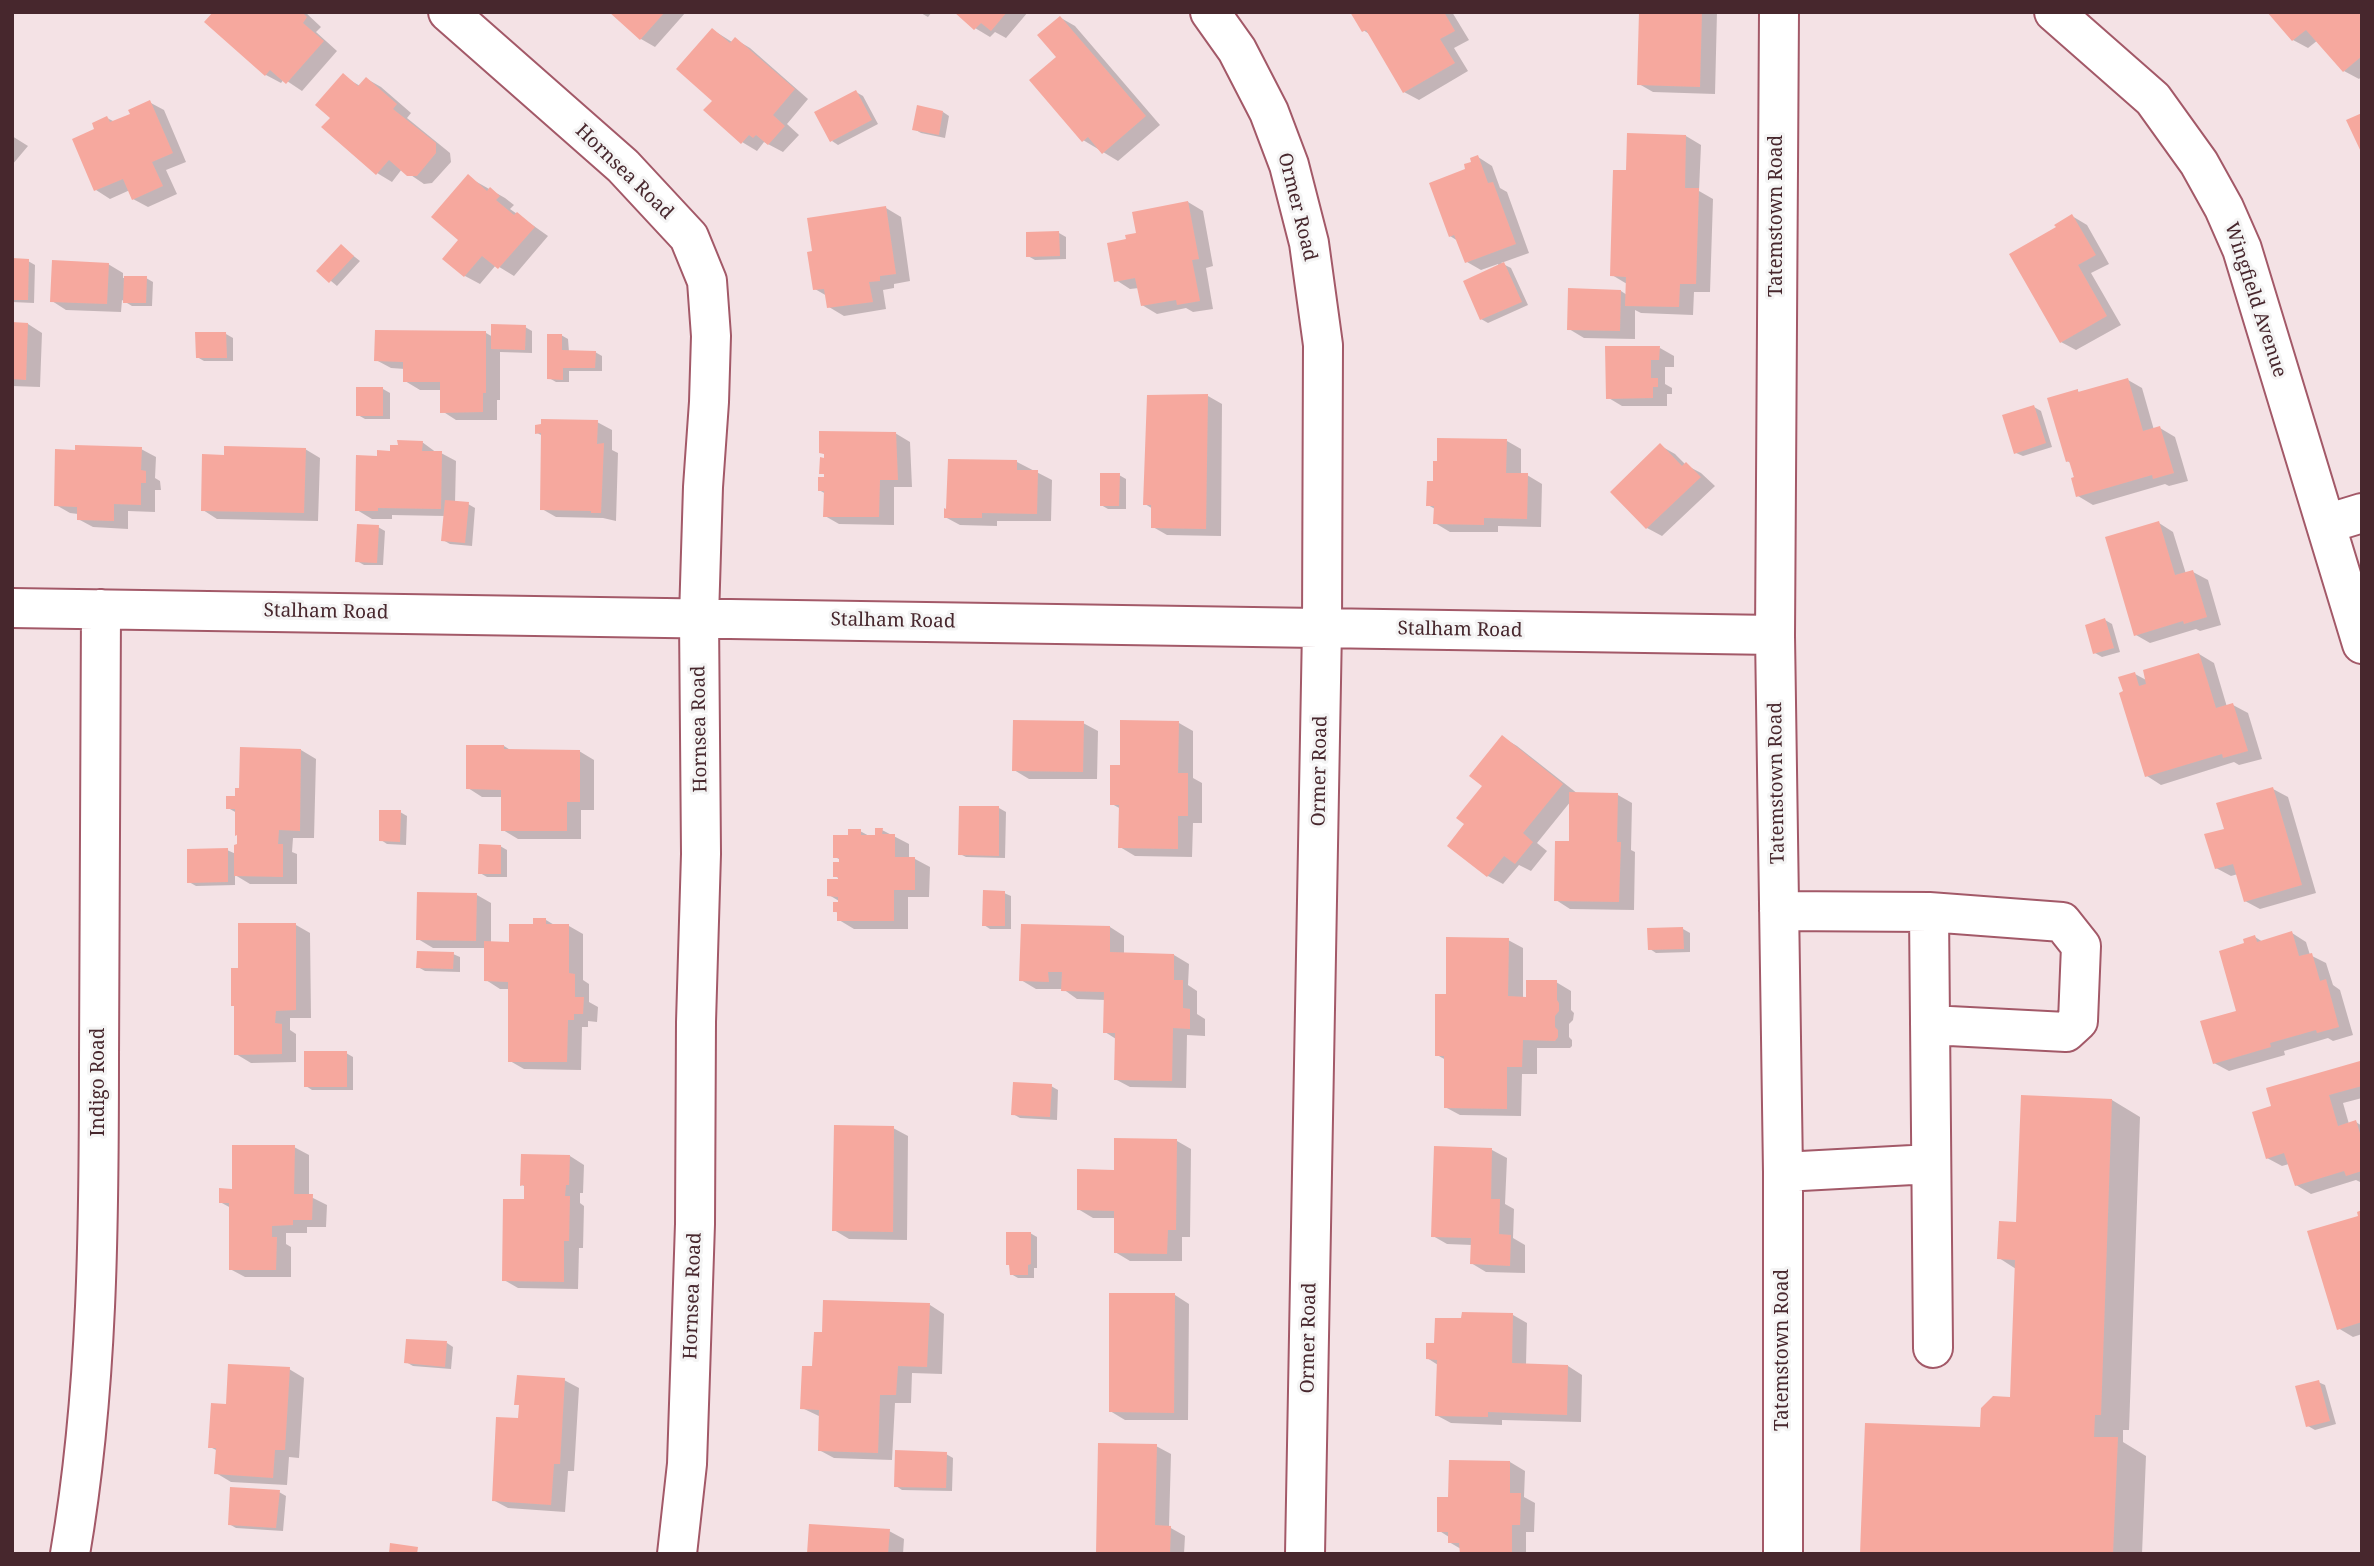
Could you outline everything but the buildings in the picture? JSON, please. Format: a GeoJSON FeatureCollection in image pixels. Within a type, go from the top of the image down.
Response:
{"type":"FeatureCollection","features":[{"type":"Feature","properties":{"kind":"street","name":"Hornsea Road"},"geometry":{"type":"LineString","coordinates":[[449,12],[623,166],[689,237],[707,281],[711,336],[699,617],[701,853],[696,1022],[695,1224],[687,1464],[677,1554]]}},
{"type":"Feature","properties":{"kind":"street","name":"Ormer Road"},"geometry":{"type":"LineString","coordinates":[[1210,12],[1237,50],[1269,112],[1289,166],[1309,243],[1323,345],[1322,628],[1305,1554]]}},
{"type":"Feature","properties":{"kind":"street","name":"Tatemstown Road"},"geometry":{"type":"LineString","coordinates":[[1779,12],[1775,635],[1783,1172],[1783,1554]]}},
{"type":"Feature","properties":{"kind":"street","name":"Wingfield Avenue"},"geometry":{"type":"LineString","coordinates":[[2054,12],[2153,99],[2199,163],[2224,208],[2242,249],[2362,644]]}},
{"type":"Feature","properties":{"kind":"street"},"geometry":{"type":"LineString","coordinates":[[2326,524],[2362,513]]}},
{"type":"Feature","properties":{"kind":"street","name":"Stalham Road"},"geometry":{"type":"LineString","coordinates":[[12,608],[1775,635]]}},
{"type":"Feature","properties":{"kind":"street","name":"Indigo Road"},"geometry":{"type":"LineString","coordinates":[[70,1554],[78,1509],[95,1288],[99,1132],[101,609]]}},
{"type":"Feature","properties":{"kind":"street"},"geometry":{"type":"LineString","coordinates":[[1779,911],[1929,912],[2062,922],[2081,946],[2078,1021],[2066,1032],[1930,1025]]}},
{"type":"Feature","properties":{"kind":"street"},"geometry":{"type":"LineString","coordinates":[[1929,912],[1933,1348]]}},
{"type":"Feature","properties":{"kind":"street"},"geometry":{"type":"LineString","coordinates":[[1783,1172],[1931,1164]]}}]}
